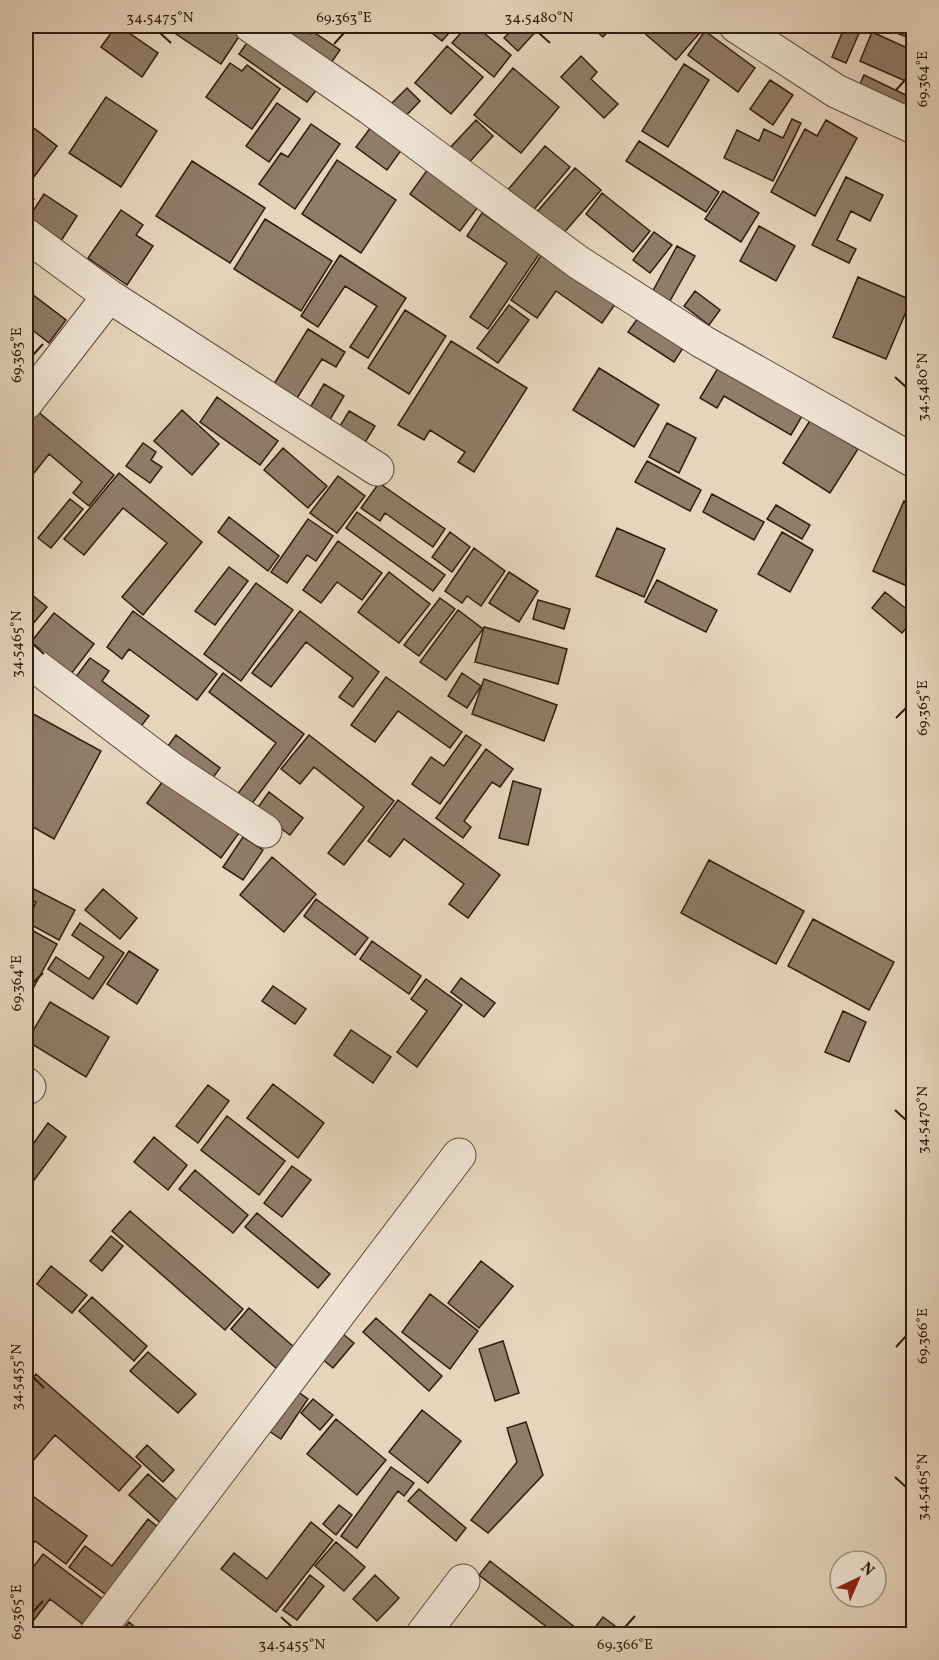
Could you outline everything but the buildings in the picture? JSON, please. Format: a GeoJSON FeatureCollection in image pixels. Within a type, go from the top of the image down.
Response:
{"type":"FeatureCollection","features":[{"type":"Feature","properties":{"kind":"street"},"geometry":{"type":"LineString","coordinates":[[251,26],[370,108],[578,262],[704,342],[914,461]]}},
{"type":"Feature","properties":{"kind":"street"},"geometry":{"type":"LineString","coordinates":[[736,26],[836,91],[914,127]]}},
{"type":"Feature","properties":{"kind":"street"},"geometry":{"type":"LineString","coordinates":[[26,235],[109,296],[377,469]]}},
{"type":"Feature","properties":{"kind":"street"},"geometry":{"type":"LineString","coordinates":[[26,403],[109,296]]}},
{"type":"Feature","properties":{"kind":"street"},"geometry":{"type":"LineString","coordinates":[[26,659],[170,768],[265,831]]}},
{"type":"Feature","properties":{"kind":"street"},"geometry":{"type":"LineString","coordinates":[[96,1635],[459,1155]]}},
{"type":"Feature","properties":{"kind":"street"},"geometry":{"type":"LineString","coordinates":[[423,1635],[463,1581]]}}]}
